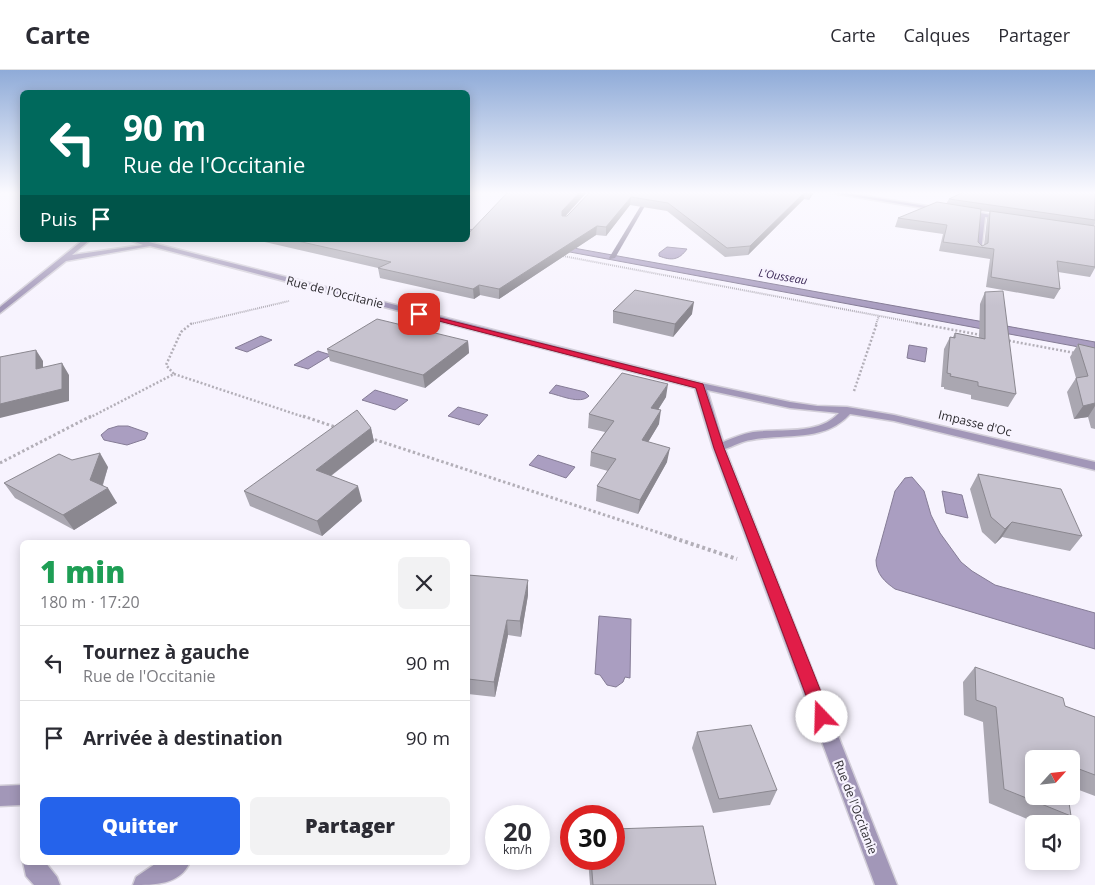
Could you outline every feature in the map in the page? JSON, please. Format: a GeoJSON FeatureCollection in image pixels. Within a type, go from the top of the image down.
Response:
{"type":"FeatureCollection","features":[{"type":"Feature","properties":{"kind":"street"},"geometry":{"type":"LineString","coordinates":[[979,252],[981,230]]}},
{"type":"Feature","properties":{"kind":"street","name":"Rue de l'Occitanie"},"geometry":{"type":"LineString","coordinates":[[0,310],[84,242]]}},
{"type":"Feature","properties":{"kind":"street","name":"Rue de l'Occitanie"},"geometry":{"type":"LineString","coordinates":[[141,242],[700,386],[719,448],[886,885]]}},
{"type":"Feature","properties":{"kind":"street","name":"Rue de l'Occitanie"},"geometry":{"type":"LineString","coordinates":[[61,260],[152,245]]}},
{"type":"Feature","properties":{"kind":"street","name":"Impasse d'Oc"},"geometry":{"type":"LineString","coordinates":[[700,386],[790,405],[817,409],[847,410],[894,418],[1095,466]]}},
{"type":"Feature","properties":{"kind":"street"},"geometry":{"type":"LineString","coordinates":[[719,448],[752,436],[811,431],[830,426],[843,417],[847,410]]}},
{"type":"Feature","properties":{"kind":"street"},"geometry":{"type":"LineString","coordinates":[[0,796],[20,795]]}},
{"type":"Feature","properties":{"kind":"street"},"geometry":{"type":"LineString","coordinates":[[34,865],[34,868],[49,885]]}},
{"type":"Feature","properties":{"kind":"street"},"geometry":{"type":"LineString","coordinates":[[144,885],[174,865]]}},
{"type":"Feature","properties":{"kind":"path"},"geometry":{"type":"LineString","coordinates":[[556,254],[987,336]]}},
{"type":"Feature","properties":{"kind":"path"},"geometry":{"type":"LineString","coordinates":[[325,290],[260,309],[193,322],[181,332],[166,365],[174,374],[343,429]]}},
{"type":"Feature","properties":{"kind":"path"},"geometry":{"type":"LineString","coordinates":[[847,410],[879,316]]}},
{"type":"Feature","properties":{"kind":"path"},"geometry":{"type":"LineString","coordinates":[[997,338],[1075,353]]}},
{"type":"Feature","properties":{"kind":"path"},"geometry":{"type":"LineString","coordinates":[[0,463],[174,374]]}},
{"type":"Feature","properties":{"kind":"path"},"geometry":{"type":"LineString","coordinates":[[362,436],[765,568]]}},
{"type":"Feature","properties":{"kind":"shaded area"},"geometry":{"type":"Polygon","coordinates":[[[470,230],[1095,342],[1095,350],[470,233],[470,230]]]}},
{"type":"Feature","properties":{"kind":"shaded area"},"geometry":{"type":"Polygon","coordinates":[[[667,247],[687,249],[675,258],[668,259],[659,256],[659,253],[667,247]]]}},
{"type":"Feature","properties":{"kind":"shaded area"},"geometry":{"type":"Polygon","coordinates":[[[261,336],[272,340],[247,352],[235,348],[261,336]]]}},
{"type":"Feature","properties":{"kind":"shaded area"},"geometry":{"type":"Polygon","coordinates":[[[909,345],[927,348],[925,362],[907,358],[909,345]]]}},
{"type":"Feature","properties":{"kind":"shaded area"},"geometry":{"type":"Polygon","coordinates":[[[318,351],[331,355],[308,369],[294,365],[318,351]]]}},
{"type":"Feature","properties":{"kind":"shaded area"},"geometry":{"type":"Polygon","coordinates":[[[556,385],[585,392],[589,396],[585,399],[575,400],[549,393],[556,385]]]}},
{"type":"Feature","properties":{"kind":"shaded area"},"geometry":{"type":"Polygon","coordinates":[[[375,390],[408,400],[395,410],[362,400],[375,390]]]}},
{"type":"Feature","properties":{"kind":"shaded area"},"geometry":{"type":"Polygon","coordinates":[[[458,407],[488,415],[479,425],[448,416],[458,407]]]}},
{"type":"Feature","properties":{"kind":"shaded area"},"geometry":{"type":"Polygon","coordinates":[[[128,426],[148,433],[145,439],[127,445],[104,440],[101,435],[108,429],[128,426]]]}},
{"type":"Feature","properties":{"kind":"shaded area"},"geometry":{"type":"Polygon","coordinates":[[[538,455],[575,467],[566,478],[529,465],[538,455]]]}},
{"type":"Feature","properties":{"kind":"shaded area"},"geometry":{"type":"Polygon","coordinates":[[[912,477],[924,491],[931,515],[940,533],[961,562],[995,585],[1095,613],[1095,649],[895,589],[888,583],[879,573],[876,560],[895,491],[905,478],[912,477]]]}},
{"type":"Feature","properties":{"kind":"shaded area"},"geometry":{"type":"Polygon","coordinates":[[[942,491],[962,495],[968,518],[946,513],[942,491]]]}},
{"type":"Feature","properties":{"kind":"shaded area"},"geometry":{"type":"Polygon","coordinates":[[[599,616],[631,619],[630,678],[625,677],[623,682],[616,687],[607,685],[600,675],[595,674],[599,616]]]}},
{"type":"Feature","properties":{"kind":"building"},"geometry":{"type":"Polygon","coordinates":[[[472,230],[591,230],[499,289],[479,285],[473,289],[378,268],[391,262],[302,242],[470,242],[472,230]]]}},
{"type":"Feature","properties":{"kind":"building"},"geometry":{"type":"Polygon","coordinates":[[[703,230],[766,230],[750,246],[727,248],[703,230]]]}},
{"type":"Feature","properties":{"kind":"building"},"geometry":{"type":"Polygon","coordinates":[[[946,230],[979,230],[978,242],[982,246],[988,243],[989,230],[1095,230],[1095,267],[1057,261],[1060,289],[991,277],[994,249],[943,242],[946,230]]]}},
{"type":"Feature","properties":{"kind":"building"},"geometry":{"type":"Polygon","coordinates":[[[635,290],[694,302],[675,324],[613,311],[635,290]]]}},
{"type":"Feature","properties":{"kind":"building"},"geometry":{"type":"Polygon","coordinates":[[[1003,291],[1016,394],[978,386],[978,382],[950,376],[951,374],[947,373],[950,337],[955,338],[955,333],[985,339],[985,292],[1003,291]]]}},
{"type":"Feature","properties":{"kind":"building"},"geometry":{"type":"Polygon","coordinates":[[[377,319],[468,341],[423,375],[327,349],[377,319]]]}},
{"type":"Feature","properties":{"kind":"building"},"geometry":{"type":"Polygon","coordinates":[[[1078,344],[1095,348],[1095,403],[1083,406],[1076,378],[1088,376],[1078,344]]]}},
{"type":"Feature","properties":{"kind":"building"},"geometry":{"type":"Polygon","coordinates":[[[36,350],[36,369],[62,363],[62,389],[0,404],[0,357],[36,350]]]}},
{"type":"Feature","properties":{"kind":"building"},"geometry":{"type":"Polygon","coordinates":[[[622,373],[668,384],[651,408],[661,410],[642,440],[670,448],[640,500],[597,486],[616,459],[591,452],[614,421],[589,414],[622,373]]]}},
{"type":"Feature","properties":{"kind":"building"},"geometry":{"type":"Polygon","coordinates":[[[357,410],[371,428],[316,470],[358,486],[317,521],[244,491],[357,410]]]}},
{"type":"Feature","properties":{"kind":"building"},"geometry":{"type":"Polygon","coordinates":[[[100,453],[90,480],[108,488],[63,515],[4,483],[59,454],[72,460],[100,453]]]}},
{"type":"Feature","properties":{"kind":"building"},"geometry":{"type":"Polygon","coordinates":[[[978,474],[1061,489],[1082,536],[1012,522],[1005,529],[991,517],[978,474]]]}},
{"type":"Feature","properties":{"kind":"building"},"geometry":{"type":"Polygon","coordinates":[[[470,575],[528,580],[520,621],[507,620],[494,682],[470,679],[470,575]]]}},
{"type":"Feature","properties":{"kind":"building"},"geometry":{"type":"Polygon","coordinates":[[[975,667],[1063,698],[1065,706],[1095,717],[1095,775],[1080,769],[1080,750],[1025,750],[1025,797],[1004,789],[996,707],[976,700],[975,667]]]}},
{"type":"Feature","properties":{"kind":"building"},"geometry":{"type":"Polygon","coordinates":[[[751,725],[777,790],[719,799],[697,732],[751,725]]]}},
{"type":"Feature","properties":{"kind":"building"},"geometry":{"type":"Polygon","coordinates":[[[1044,805],[1069,805],[1071,815],[1044,805]]]}},
{"type":"Feature","properties":{"kind":"building"},"geometry":{"type":"Polygon","coordinates":[[[703,826],[716,885],[593,885],[592,870],[625,870],[625,829],[703,826]]]}},
{"type":"Feature","properties":{"kind":"waterway"},"geometry":{"type":"LineString","coordinates":[[612,258],[629,230]]}},
{"type":"Feature","properties":{"kind":"route"},"geometry":{"type":"LineString","coordinates":[[419,314],[700,386],[719,448],[822,717]]}},
{"type":"Feature","properties":{"kind":"water label","name":"L'Ousseau"},"geometry":{"type":"Point","coordinates":[783,276]}}]}
